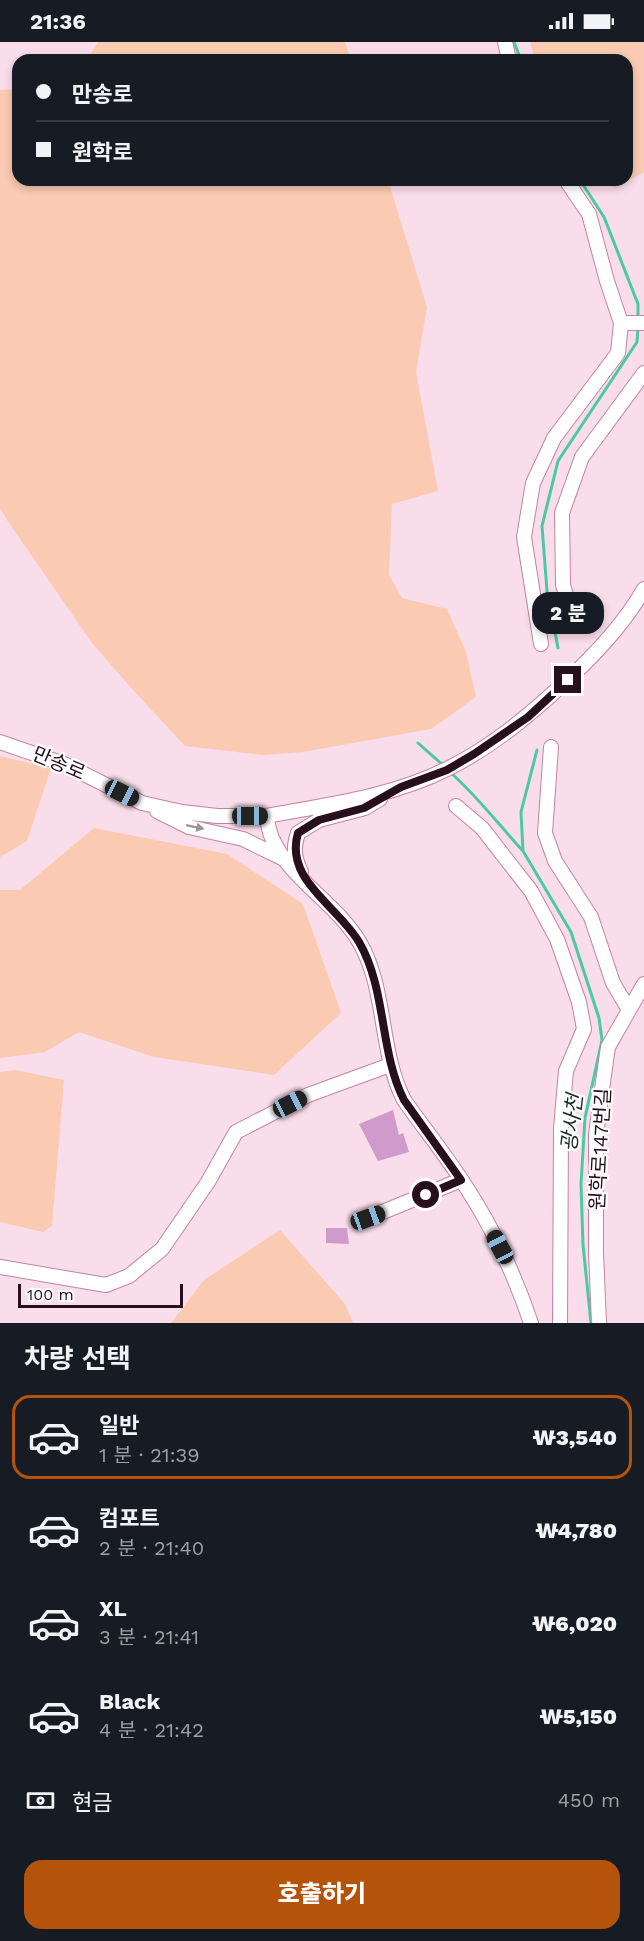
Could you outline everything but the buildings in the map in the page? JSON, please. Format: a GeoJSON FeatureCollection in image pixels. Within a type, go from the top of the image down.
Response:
{"type":"FeatureCollection","features":[{"type":"Feature","properties":{"kind":"street"},"geometry":{"type":"LineString","coordinates":[[541,644],[524,537],[533,483],[554,438],[618,353],[632,323],[607,281],[589,214],[570,186]]}},
{"type":"Feature","properties":{"kind":"street"},"geometry":{"type":"LineString","coordinates":[[566,595],[563,585],[562,513],[582,457],[644,373]]}},
{"type":"Feature","properties":{"kind":"street"},"geometry":{"type":"LineString","coordinates":[[304,879],[294,857],[294,846],[298,833],[319,820],[364,808],[401,787],[423,780],[474,754],[528,717],[581,668],[632,610],[644,589]]}},
{"type":"Feature","properties":{"kind":"street","name":"만송로"},"geometry":{"type":"LineString","coordinates":[[0,742],[64,764],[142,803],[182,812],[217,816],[266,816],[362,799],[401,787]]}},
{"type":"Feature","properties":{"kind":"street"},"geometry":{"type":"LineString","coordinates":[[551,747],[545,833],[555,861],[591,916],[613,983],[629,1010]]}},
{"type":"Feature","properties":{"kind":"street"},"geometry":{"type":"LineString","coordinates":[[142,803],[181,824],[243,839],[286,861]]}},
{"type":"Feature","properties":{"kind":"street"},"geometry":{"type":"LineString","coordinates":[[456,806],[482,828],[531,891],[557,939],[579,1002],[584,1029],[566,1071],[561,1128],[560,1323]]}},
{"type":"Feature","properties":{"kind":"street"},"geometry":{"type":"LineString","coordinates":[[266,816],[272,838],[286,861],[341,918],[360,943],[376,988],[390,1065],[404,1100],[461,1180],[508,1263],[531,1323]]}},
{"type":"Feature","properties":{"kind":"street","name":"원학로147번길"},"geometry":{"type":"LineString","coordinates":[[600,1323],[596,1252],[596,1135],[609,1047],[644,984]]}},
{"type":"Feature","properties":{"kind":"street"},"geometry":{"type":"LineString","coordinates":[[0,1267],[106,1285],[129,1276],[162,1249],[208,1182],[236,1132],[308,1095],[390,1065]]}},
{"type":"Feature","properties":{"kind":"street"},"geometry":{"type":"LineString","coordinates":[[368,1218],[461,1180]]}},
{"type":"Feature","properties":{"kind":"shaded area"},"geometry":{"type":"Polygon","coordinates":[[[98,42],[345,42],[349,54],[91,54],[98,42]]]}},
{"type":"Feature","properties":{"kind":"shaded area"},"geometry":{"type":"Polygon","coordinates":[[[530,42],[644,42],[644,172],[633,178],[633,54],[533,54],[530,42]]]}},
{"type":"Feature","properties":{"kind":"shaded area"},"geometry":{"type":"Polygon","coordinates":[[[12,89],[12,186],[390,186],[427,307],[416,372],[438,491],[392,504],[389,575],[402,598],[447,609],[466,652],[476,697],[431,729],[303,752],[263,755],[185,746],[92,643],[0,508],[0,90],[12,89]]]}},
{"type":"Feature","properties":{"kind":"shaded area"},"geometry":{"type":"Polygon","coordinates":[[[0,756],[51,768],[27,841],[0,857],[0,756]]]}},
{"type":"Feature","properties":{"kind":"shaded area"},"geometry":{"type":"Polygon","coordinates":[[[94,828],[227,854],[303,904],[341,1013],[274,1075],[154,1057],[79,1032],[45,1052],[0,1058],[0,890],[20,890],[94,828]]]}},
{"type":"Feature","properties":{"kind":"shaded area"},"geometry":{"type":"Polygon","coordinates":[[[16,1070],[64,1080],[52,1226],[43,1232],[0,1222],[0,1072],[16,1070]]]}},
{"type":"Feature","properties":{"kind":"shaded area"},"geometry":{"type":"Polygon","coordinates":[[[280,1230],[345,1304],[353,1323],[171,1323],[204,1280],[280,1230]]]}},
{"type":"Feature","properties":{"kind":"waterway"},"geometry":{"type":"LineString","coordinates":[[514,42],[519,54]]}},
{"type":"Feature","properties":{"kind":"waterway"},"geometry":{"type":"LineString","coordinates":[[584,186],[604,217],[638,304],[638,318]]}},
{"type":"Feature","properties":{"kind":"waterway"},"geometry":{"type":"LineString","coordinates":[[558,648],[547,591],[542,526],[558,461],[637,342],[638,327]]}},
{"type":"Feature","properties":{"kind":"waterway"},"geometry":{"type":"LineString","coordinates":[[418,743],[444,766]]}},
{"type":"Feature","properties":{"kind":"waterway","name":"광사천"},"geometry":{"type":"LineString","coordinates":[[537,750],[521,812],[523,851],[571,932],[599,1018],[602,1040],[585,1118],[581,1184],[583,1245],[591,1323]]}},
{"type":"Feature","properties":{"kind":"waterway"},"geometry":{"type":"LineString","coordinates":[[451,773],[523,851]]}},
{"type":"Feature","properties":{"kind":"route"},"geometry":{"type":"LineString","coordinates":[[426,1195],[461,1180],[404,1100],[398,1087],[387,1052],[376,988],[360,943],[338,915],[304,879],[294,857],[294,846],[298,833],[319,820],[364,808],[401,787],[447,770],[474,754],[528,717],[568,680]]}}]}
